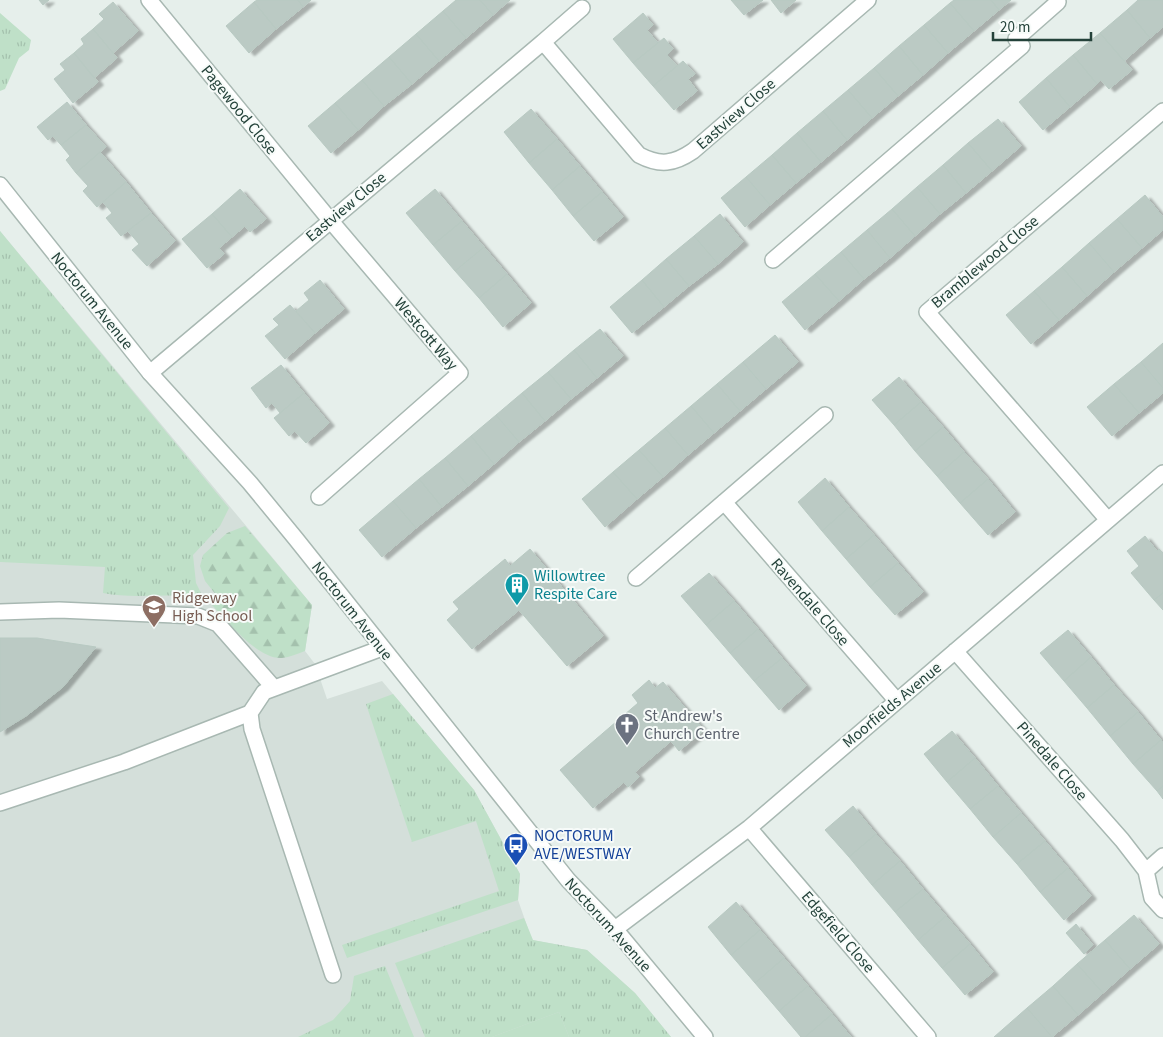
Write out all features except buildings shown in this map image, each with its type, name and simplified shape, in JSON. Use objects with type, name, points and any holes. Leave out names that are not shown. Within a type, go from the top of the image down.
[{"type":"street","name":"Pagewood Close","points":[[149,0],[330,220]]},
{"type":"street","name":"Eastview Close","points":[[543,42],[640,155],[651,161],[677,162],[693,151],[868,0]]},
{"type":"street","points":[[773,260],[1022,46],[1016,39],[1058,2]]},
{"type":"street","name":"Eastview Close","points":[[150,372],[582,8]]},
{"type":"street","name":"Bramblewood Close","points":[[1108,520],[927,312],[1163,111]]},
{"type":"street","name":"Noctorum Avenue","points":[[0,185],[150,372],[250,483],[568,880],[615,929],[705,1037]]},
{"type":"street","name":"Westcott Way","points":[[319,497],[460,373],[330,220]]},
{"type":"street","points":[[636,578],[825,415]]},
{"type":"street","name":"Moorfields Avenue","points":[[615,929],[749,828],[1163,473]]},
{"type":"street","name":"Ravendale Close","points":[[724,502],[897,701]]},
{"type":"street","points":[[0,612],[59,610],[198,616],[218,624],[274,688]]},
{"type":"street","points":[[0,803],[124,762],[250,712],[264,692],[382,648]]},
{"type":"street","name":"Pinedale Close","points":[[955,652],[1122,840],[1146,871],[1152,898],[1163,910]]},
{"type":"street","points":[[250,712],[252,729],[333,975]]},
{"type":"street","name":"Edgefield Close","points":[[749,828],[928,1037]]},
{"type":"street","points":[[1146,871],[1163,856]]},
{"type":"shaded area","name":"Ridgeway High School","points":[[0,231],[312,605],[305,651],[315,664],[327,699],[382,681],[474,790],[520,874],[518,900],[532,940],[587,950],[635,993],[671,1037],[0,1037]]},
{"type":"green space","points":[[0,13],[31,40],[29,50],[19,58],[5,89],[0,91]]},
{"type":"green space","points":[[0,231],[229,508],[220,526],[193,555],[196,583],[204,599],[179,596],[128,596],[103,593],[105,567],[0,562]]},
{"type":"green space","points":[[245,526],[312,605],[305,651],[282,658],[272,657],[262,652],[252,646],[209,602],[217,596],[205,581],[200,566],[203,555],[227,533]]},
{"type":"green space","points":[[393,694],[474,790],[520,874],[518,900],[347,958],[342,945],[499,891],[476,821],[412,842],[366,704]]},
{"type":"green space","points":[[524,918],[533,940],[587,950],[635,993],[671,1037],[569,1037],[559,1012],[492,1037],[425,1037],[395,963]]},
{"type":"green space","points":[[385,966],[414,1037],[298,1037],[333,1020],[350,1001],[354,976]]},
{"type":"green space","points":[[559,1012],[569,1037],[492,1037]]},
{"type":"place","name":"Willowtree Respite Care","points":[[517,606]]},
{"type":"place","name":"Ridgeway High School","points":[[154,628]]},
{"type":"place","name":"St Andrew's Church Centre","points":[[627,746]]},
{"type":"place","name":"NOCTORUM AVE/WESTWAY","points":[[516,866]]}]
